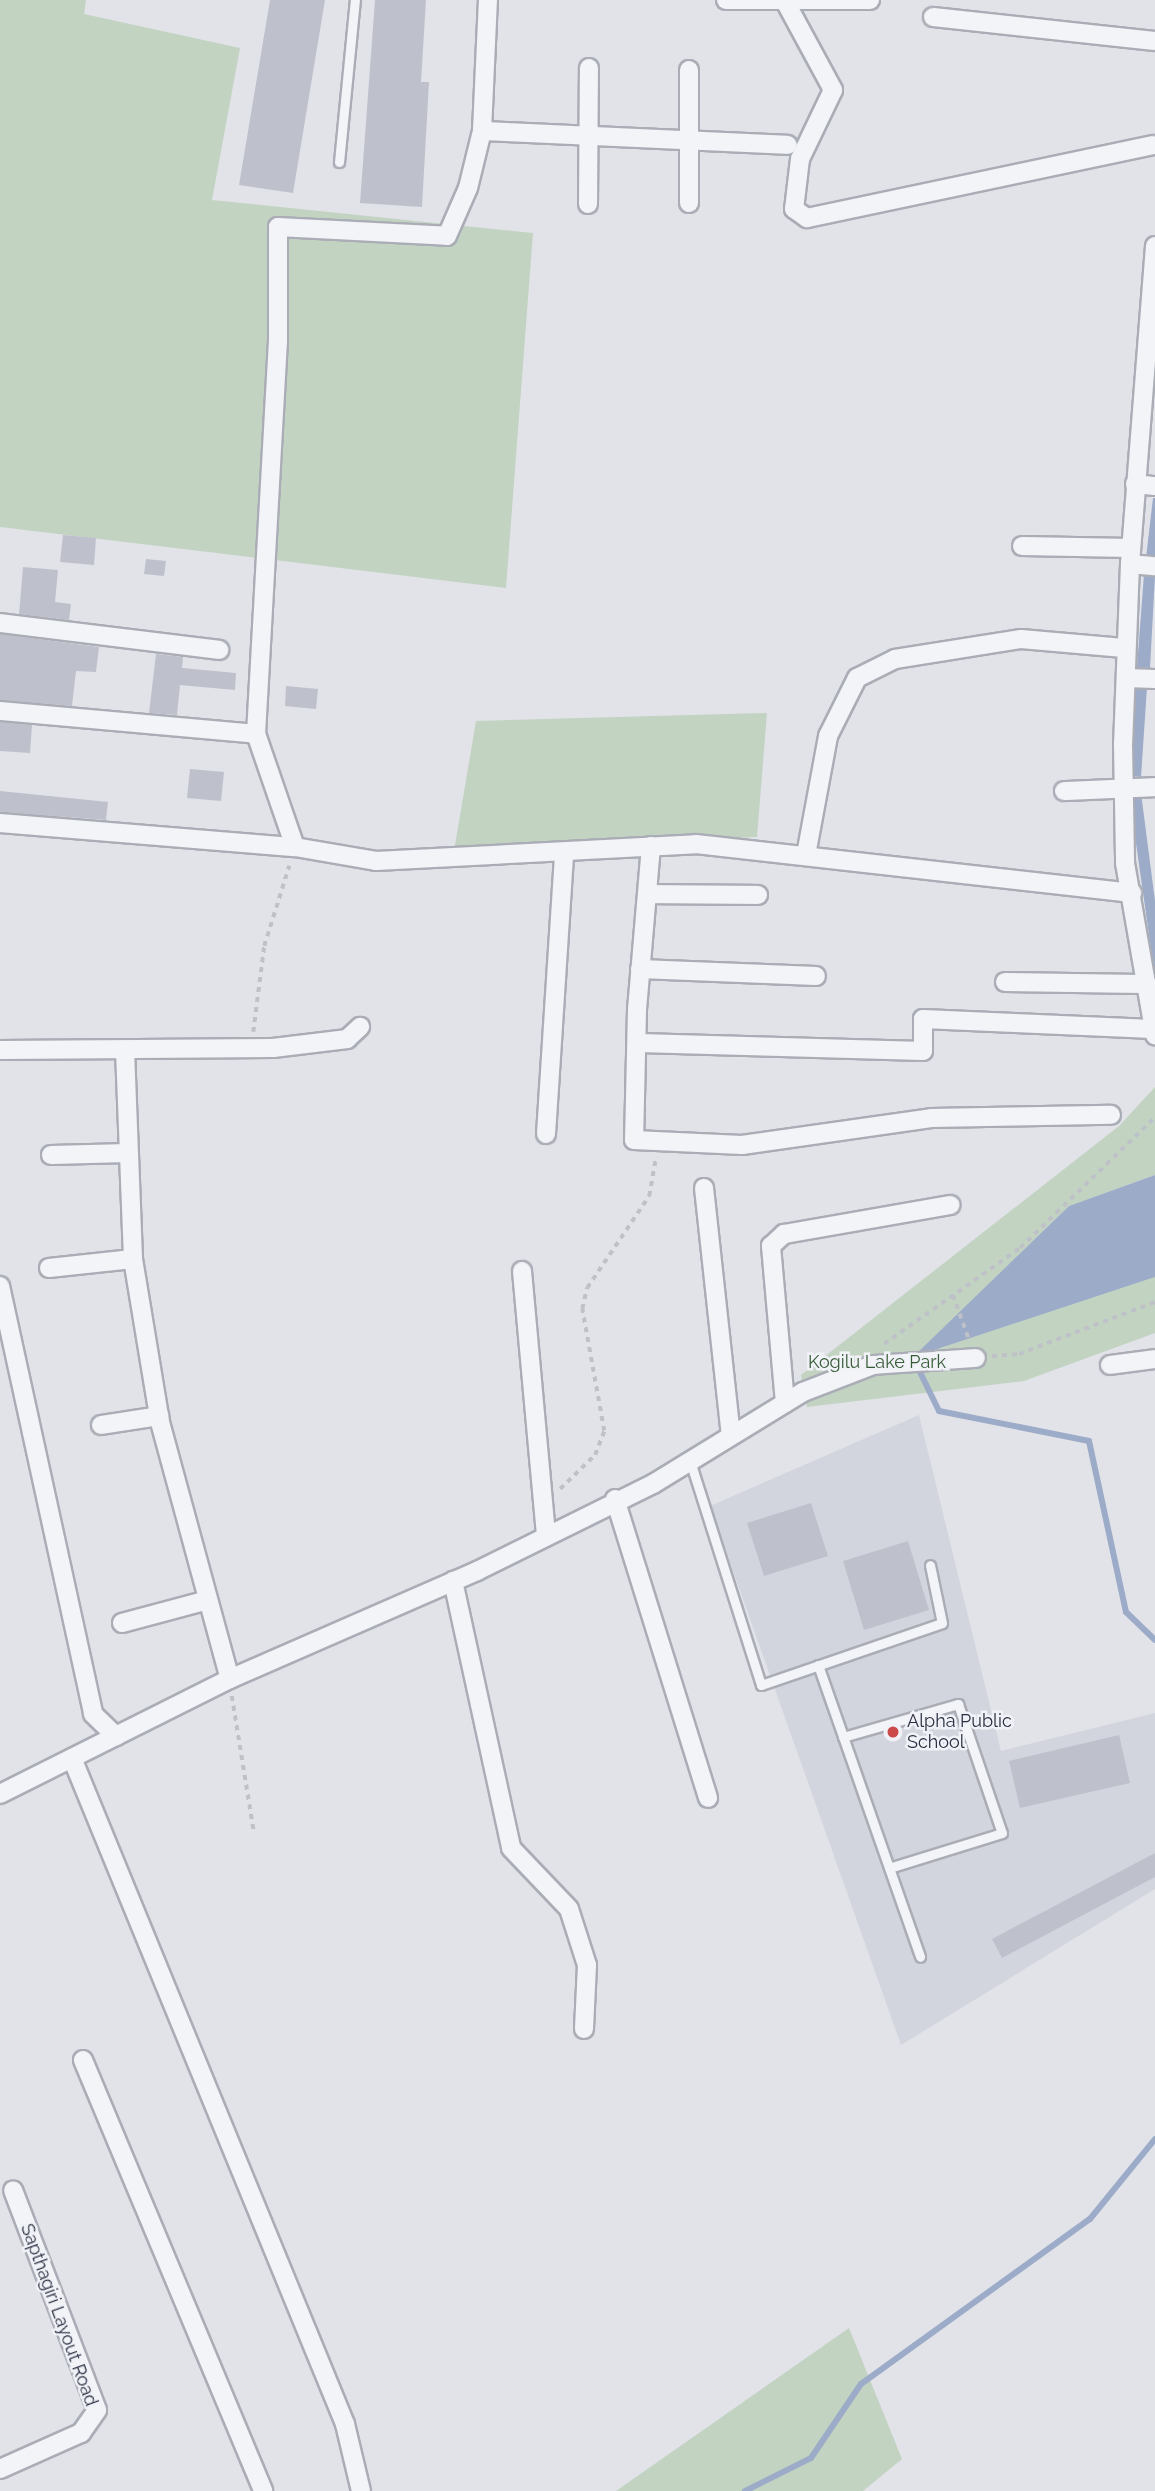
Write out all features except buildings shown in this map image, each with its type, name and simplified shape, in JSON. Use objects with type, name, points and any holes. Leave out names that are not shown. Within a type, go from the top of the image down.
[{"type":"street","points":[[295,846],[256,734],[278,342],[278,227],[447,236],[468,188],[482,131],[488,0]]},
{"type":"street","points":[[726,0],[786,3],[870,0]]},
{"type":"street","points":[[786,3],[833,90],[800,159],[794,209],[807,218],[1154,148]]},
{"type":"street","points":[[933,17],[1155,41]]},
{"type":"street","points":[[589,68],[589,204]]},
{"type":"street","points":[[689,70],[692,142],[689,203]]},
{"type":"street","points":[[482,131],[589,138],[788,145]]},
{"type":"street","points":[[639,1043],[923,1051],[923,1019],[1154,1032],[1132,892],[1124,787],[1124,648],[1155,246]]},
{"type":"street","points":[[1135,484],[1155,486]]},
{"type":"street","points":[[1022,546],[1130,556],[1155,566]]},
{"type":"street","points":[[0,623],[219,650]]},
{"type":"street","points":[[806,855],[828,736],[857,677],[895,659],[1021,639],[1124,648]]},
{"type":"street","points":[[1126,678],[1155,679]]},
{"type":"street","points":[[0,711],[256,734]]},
{"type":"street","points":[[1064,791],[1155,787]]},
{"type":"street","points":[[0,823],[295,846],[376,861],[564,856],[651,846],[806,855],[875,869],[1132,892]]},
{"type":"street","points":[[651,846],[640,969],[634,1140],[742,1144],[931,1118],[1111,1115]]},
{"type":"street","points":[[546,1134],[556,902],[564,856]]},
{"type":"street","points":[[648,894],[758,895]]},
{"type":"street","points":[[640,969],[816,976]]},
{"type":"street","points":[[1005,982],[1147,984]]},
{"type":"street","points":[[0,1049],[125,1050],[347,1039],[360,1027]]},
{"type":"street","points":[[125,1050],[133,1259],[159,1416],[230,1679]]},
{"type":"street","points":[[51,1155],[128,1153]]},
{"type":"street","points":[[704,1188],[731,1435]]},
{"type":"street","points":[[785,1403],[771,1246],[784,1234],[950,1205]]},
{"type":"street","points":[[49,1268],[133,1259]]},
{"type":"street","points":[[522,1271],[546,1535]]},
{"type":"street","points":[[0,1286],[93,1714],[116,1736]]},
{"type":"street","points":[[0,1794],[230,1679],[453,1581],[546,1535],[690,1461],[785,1403],[873,1365],[976,1357]]},
{"type":"street","points":[[1110,1365],[1155,1359]]},
{"type":"street","points":[[102,1425],[159,1416]]},
{"type":"street","points":[[615,1499],[708,1798]]},
{"type":"street","points":[[453,1581],[511,1848],[569,1909],[586,1965],[584,2029]]},
{"type":"street","points":[[121,1623],[208,1600]]},
{"type":"street","points":[[72,1758],[345,2424],[361,2491]]},
{"type":"street","points":[[83,2060],[263,2491]]},
{"type":"street","name":"Sapthagiri Layout Road","points":[[0,2469],[81,2433],[97,2410],[13,2190]]},
{"type":"lane","points":[[339,162],[355,0]]},
{"type":"lane","points":[[690,1461],[761,1685],[942,1623],[930,1564]]},
{"type":"lane","points":[[818,1665],[920,1957]]},
{"type":"lane","points":[[843,1737],[958,1704],[1002,1833],[889,1868]]},
{"type":"path","points":[[253,1044],[264,946],[295,846]]},
{"type":"path","points":[[877,1350],[1020,1248],[1155,1117]]},
{"type":"path","points":[[543,1506],[595,1455],[604,1432],[582,1310],[586,1288],[649,1196],[659,1142]]},
{"type":"path","points":[[953,1295],[976,1357],[1019,1354],[1155,1303]]},
{"type":"path","points":[[230,1679],[254,1832]]},
{"type":"shaded area","name":"Alpha Public School","points":[[919,1415],[1001,1751],[1155,1713],[1155,1889],[901,2045],[710,1506]]},
{"type":"green space","points":[[0,0],[86,0],[84,14],[240,48],[212,200],[533,233],[506,588],[0,527]]},
{"type":"green space","points":[[767,713],[757,837],[454,851],[476,721]]},
{"type":"green space","name":"Kogilu Lake Park","points":[[1155,1087],[1155,1175],[1069,1206],[915,1356],[1155,1277],[1155,1333],[1024,1381],[807,1407],[801,1375],[1119,1126]]},
{"type":"green space","points":[[849,2328],[902,2459],[863,2491],[616,2491]]},
{"type":"water","points":[[1155,498],[1155,559],[1146,558]]},
{"type":"water","points":[[1144,574],[1155,576],[1150,668],[1137,667]]},
{"type":"water","points":[[1133,686],[1147,687],[1141,777],[1130,776]]},
{"type":"water","points":[[1141,793],[1155,901],[1155,977],[1129,794]]},
{"type":"water","points":[[1155,1175],[1155,1277],[913,1357],[1069,1206]]},
{"type":"waterway","points":[[916,1364],[939,1411],[1089,1441],[1126,1612],[1155,1640]]},
{"type":"waterway","points":[[745,2491],[811,2458],[861,2384],[1090,2219],[1155,2139]]},
{"type":"place","name":"Alpha Public School","points":[[893,1732]]}]
